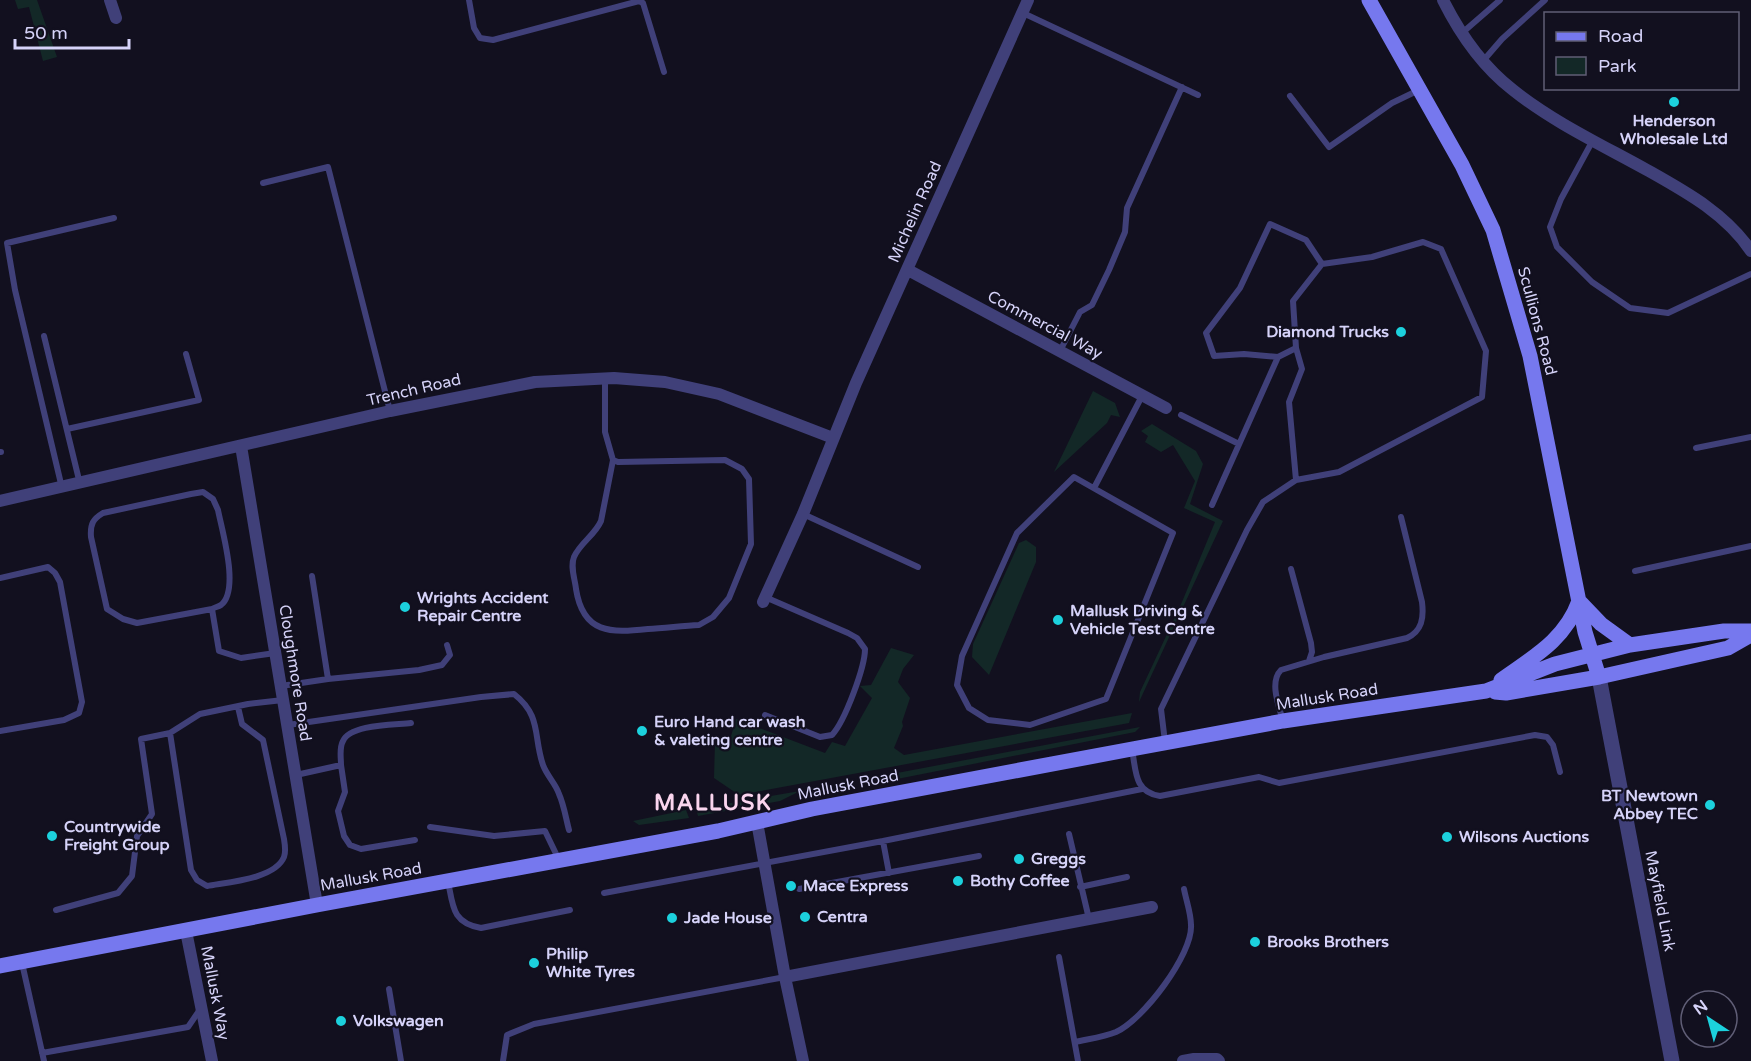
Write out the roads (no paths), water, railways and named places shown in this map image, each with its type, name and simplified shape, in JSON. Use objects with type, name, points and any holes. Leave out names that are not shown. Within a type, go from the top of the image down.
[{"type":"main road","name":"Scullions Road","points":[[1369,0],[1462,165],[1493,230],[1530,356],[1579,601],[1599,677]]},
{"type":"main road","points":[[1486,691],[1542,652],[1555,640],[1574,616],[1579,601],[1601,624],[1630,645]]},
{"type":"main road","name":"Mallusk Road","points":[[0,966],[757,822],[812,809],[1283,721],[1486,691],[1555,664],[1630,645],[1724,631],[1751,633]]},
{"type":"main road","points":[[1486,691],[1506,693],[1599,677],[1728,648],[1751,633]]},
{"type":"street","points":[[110,0],[116,18]]},
{"type":"street","name":"Michelin Road","points":[[764,600],[803,514],[856,383],[1028,0]]},
{"type":"street","points":[[1443,0],[1462,33],[1483,61],[1512,90],[1593,140],[1692,196],[1734,229],[1751,251]]},
{"type":"street","name":"Commercial Way","points":[[908,270],[1166,408]]},
{"type":"street","name":"Trench Road","points":[[0,501],[390,411],[535,382],[605,379],[665,382],[719,394],[833,438]]},
{"type":"street","name":"Cloughmore Road","points":[[241,446],[317,905]]},
{"type":"street","name":"Mayfield Link","points":[[1599,677],[1672,1061]]},
{"type":"street","points":[[757,822],[803,1061]]},
{"type":"street","points":[[785,976],[1152,907]]},
{"type":"street","name":"Mallusk Way","points":[[186,931],[212,1061]]},
{"type":"street","points":[[1184,1061],[1217,1059],[1219,1061]]},
{"type":"lane","points":[[469,0],[475,32],[480,38],[493,40],[633,1],[643,1],[664,72]]},
{"type":"lane","points":[[1462,33],[1500,0]]},
{"type":"lane","points":[[1483,61],[1502,39],[1545,0]]},
{"type":"lane","points":[[1023,14],[1198,94]]},
{"type":"lane","points":[[1059,351],[1080,312],[1092,305],[1109,270],[1125,232],[1127,208],[1182,87]]},
{"type":"lane","points":[[1290,96],[1329,147],[1392,103],[1420,90]]},
{"type":"lane","points":[[1593,140],[1561,199],[1550,228],[1557,247],[1592,282],[1630,308],[1668,313],[1751,274]]},
{"type":"lane","points":[[263,183],[328,167],[390,411]]},
{"type":"lane","points":[[62,488],[6,243],[114,218]]},
{"type":"lane","points":[[1296,348],[1278,357],[1244,354],[1214,356],[1206,333],[1240,288],[1270,224],[1306,240],[1322,264]]},
{"type":"lane","points":[[1165,743],[1161,709],[1247,530],[1263,502],[1296,480],[1339,472],[1482,397],[1486,351],[1442,249],[1423,242],[1372,257],[1322,264],[1293,301],[1296,348],[1302,369],[1289,402],[1296,480]]},
{"type":"lane","points":[[44,336],[80,484]]},
{"type":"lane","points":[[67,429],[199,400],[186,354]]},
{"type":"lane","points":[[1212,505],[1278,357]]},
{"type":"lane","points":[[605,379],[605,432],[613,460],[601,521],[597,530],[579,549],[572,564],[581,608],[594,624],[602,629],[617,632],[699,625],[706,622],[721,609],[729,598],[751,544],[749,479],[742,469],[725,460],[618,462],[613,460]]},
{"type":"lane","points":[[1094,488],[1142,396]]},
{"type":"lane","points":[[1181,415],[1239,444]]},
{"type":"lane","points":[[1696,448],[1751,437]]},
{"type":"lane","points":[[1074,477],[1094,488],[1173,533],[1106,699],[1030,724],[988,720],[969,708],[957,685],[962,656],[1017,533],[1074,477]]},
{"type":"lane","points":[[203,492],[213,499],[218,510],[231,581],[228,595],[222,605],[212,609],[137,623],[123,619],[107,609],[91,537],[91,526],[95,518],[103,513],[203,492]]},
{"type":"lane","points":[[803,514],[918,567]]},
{"type":"lane","points":[[1283,721],[1275,690],[1277,674],[1290,666],[1407,638],[1418,630],[1423,615],[1422,602],[1401,517]]},
{"type":"lane","points":[[1635,571],[1751,546]]},
{"type":"lane","points":[[0,578],[48,567],[55,573],[60,582],[82,702],[79,713],[64,720],[0,731]]},
{"type":"lane","points":[[1291,569],[1311,643],[1312,652],[1309,661]]},
{"type":"lane","points":[[312,576],[328,679]]},
{"type":"lane","points":[[764,600],[848,633],[857,638],[866,649],[865,660],[842,718],[832,735],[820,737],[765,715]]},
{"type":"lane","points":[[212,609],[219,651],[241,658],[275,653]]},
{"type":"lane","points":[[281,686],[418,670],[442,665],[450,655],[447,645]]},
{"type":"lane","points":[[287,725],[514,694],[527,705],[534,719],[543,765],[551,783],[559,792],[569,830]]},
{"type":"lane","points":[[56,910],[118,893],[132,876],[137,836],[152,814],[141,739],[170,733],[200,714],[283,700]]},
{"type":"lane","points":[[170,733],[191,870],[197,880],[207,886],[267,873],[278,866],[285,855],[284,839],[263,740],[242,724],[238,707]]},
{"type":"lane","points":[[411,723],[359,729],[349,733],[343,739],[341,765],[345,792],[338,811],[341,828],[350,845],[361,849],[415,840]]},
{"type":"lane","points":[[1132,749],[1137,779],[1142,789],[1149,794],[1160,796],[1259,777],[1279,783],[1535,735],[1547,736],[1553,745],[1560,772]]},
{"type":"lane","points":[[295,775],[341,765]]},
{"type":"lane","points":[[604,892],[764,864],[1142,789]]},
{"type":"lane","points":[[430,827],[494,836],[545,831],[560,860]]},
{"type":"lane","points":[[1069,834],[1089,919]]},
{"type":"lane","points":[[883,841],[889,873]]},
{"type":"lane","points":[[799,890],[979,856]]},
{"type":"lane","points":[[1080,887],[1127,877]]},
{"type":"lane","points":[[448,881],[454,912],[469,926],[481,928],[570,910]]},
{"type":"lane","points":[[1075,1042],[1116,1031],[1136,1018],[1163,988],[1189,942],[1192,926],[1184,889]]},
{"type":"lane","points":[[1059,957],[1078,1061]]},
{"type":"lane","points":[[22,962],[44,1061]]},
{"type":"lane","points":[[503,1061],[507,1035],[534,1024],[785,976]]},
{"type":"lane","points":[[389,989],[401,1061]]},
{"type":"lane","points":[[42,1053],[188,1027],[201,1008]]},
{"type":"place","name":"Henderson Wholesale Ltd","points":[[1674,102]]},
{"type":"place","name":"Diamond Trucks","points":[[1401,332]]},
{"type":"place","name":"Wrights Accident Repair Centre","points":[[405,607]]},
{"type":"place","name":"Mallusk Driving & Vehicle Test Centre","points":[[1058,620]]},
{"type":"place","name":"Euro Hand car wash & valeting centre","points":[[642,731]]},
{"type":"place","name":"BT Newtown Abbey TEC","points":[[1710,805]]},
{"type":"place","name":"Countrywide Freight Group","points":[[52,836]]},
{"type":"place","name":"Wilsons Auctions","points":[[1447,837]]},
{"type":"place","name":"Greggs","points":[[1019,859]]},
{"type":"place","name":"Bothy Coffee","points":[[958,881]]},
{"type":"place","name":"Mace Express","points":[[791,886]]},
{"type":"place","name":"Centra","points":[[805,917]]},
{"type":"place","name":"Jade House","points":[[672,918]]},
{"type":"place","name":"Brooks Brothers","points":[[1255,942]]},
{"type":"place","name":"Philip White Tyres","points":[[534,963]]},
{"type":"place","name":"Volkswagen","points":[[341,1021]]},
{"type":"district","name":"MALLUSK","points":[[713,803]]}]
